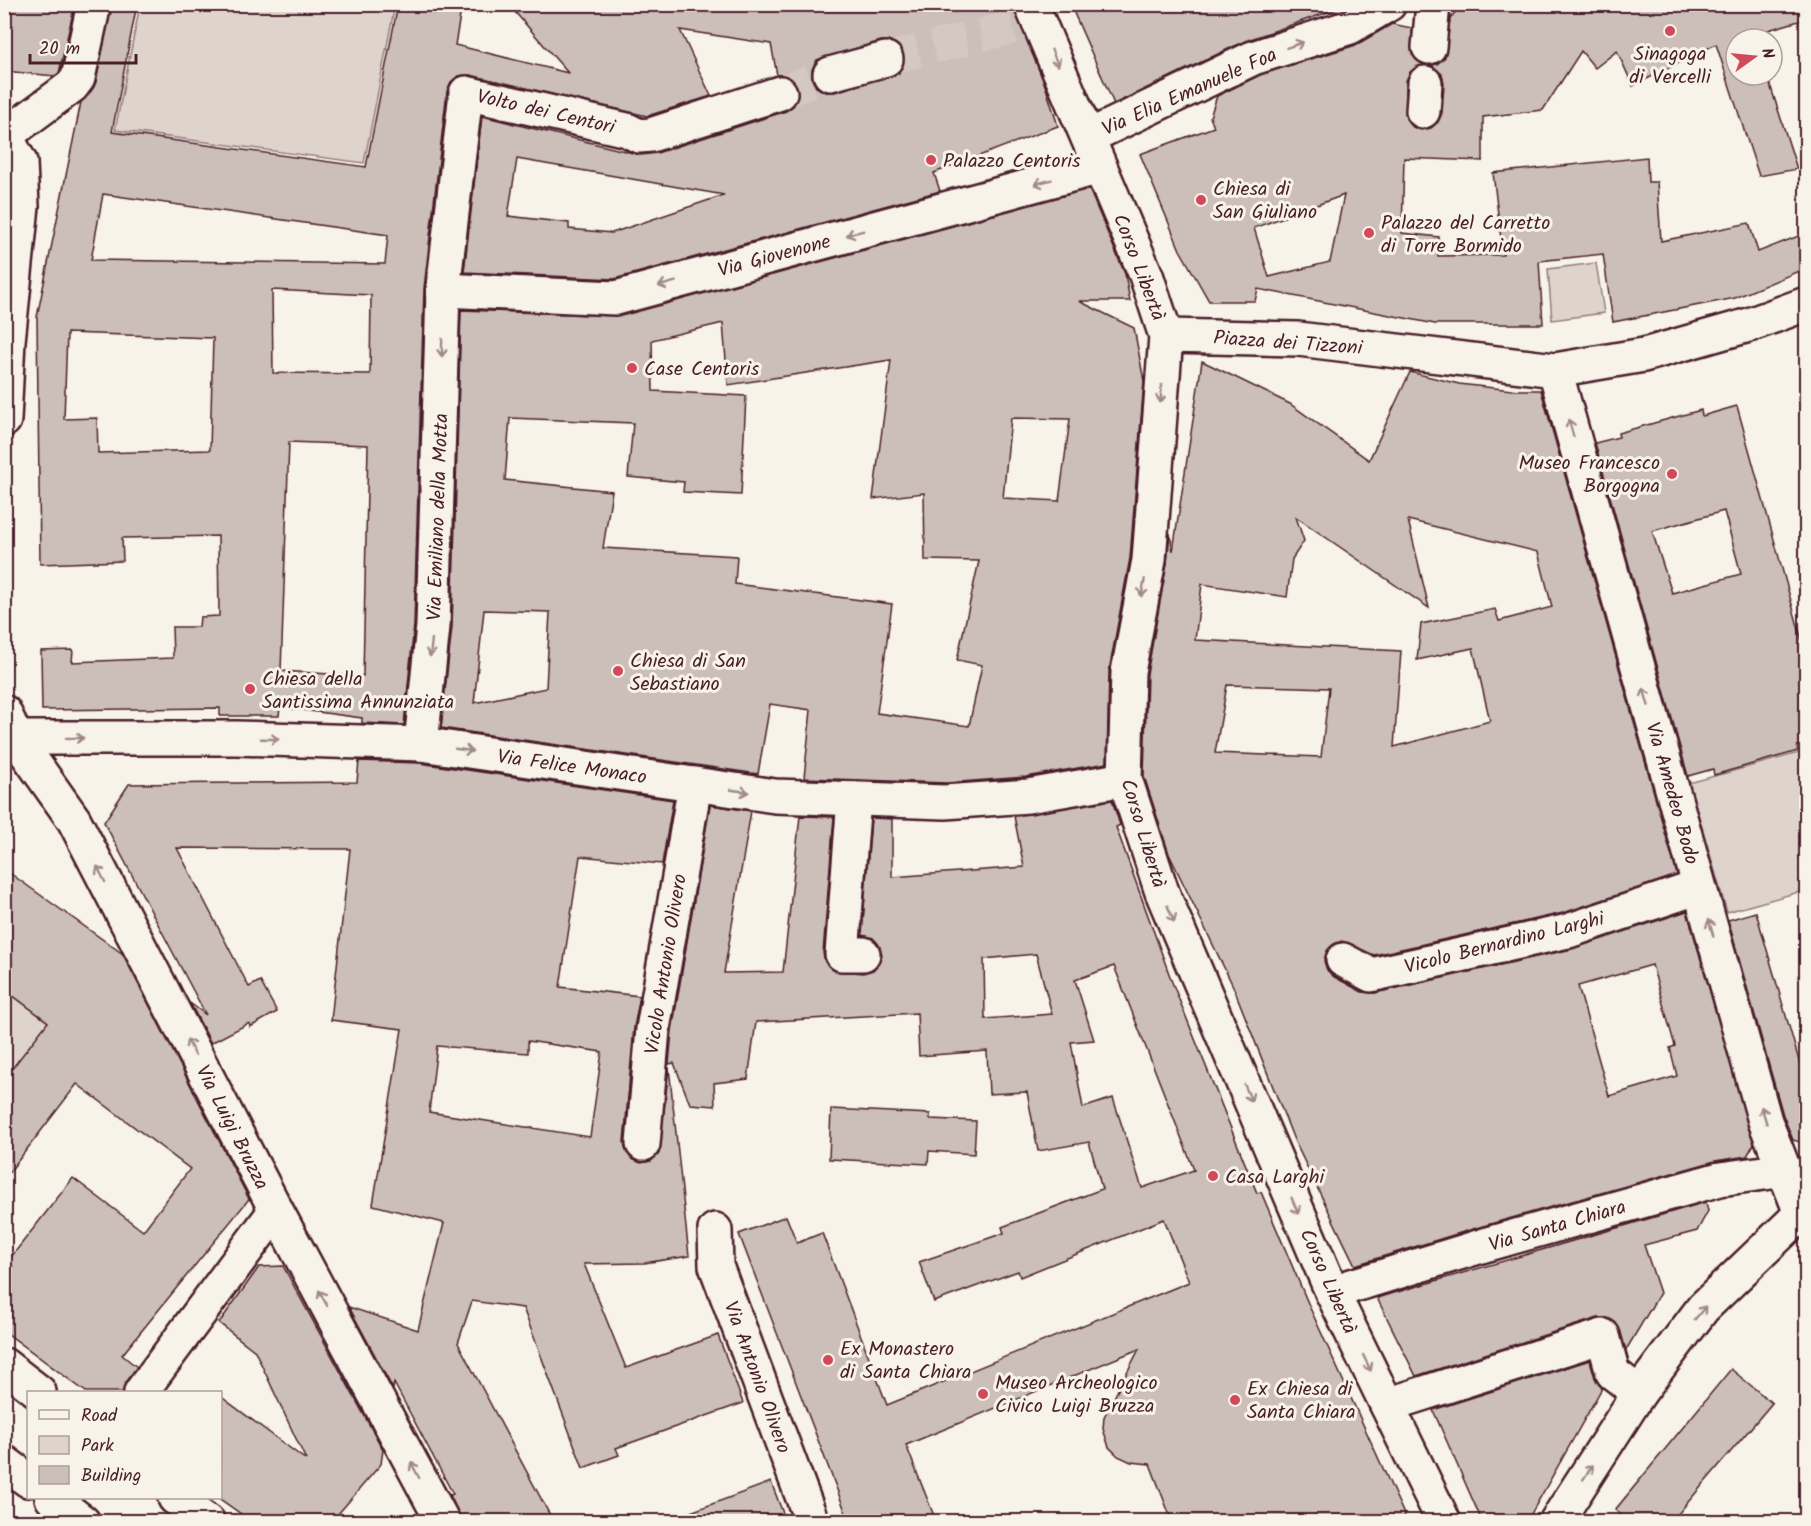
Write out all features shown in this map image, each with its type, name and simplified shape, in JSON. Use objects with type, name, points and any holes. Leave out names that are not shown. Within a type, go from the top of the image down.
[{"type":"street","points":[[4,420],[8,340],[22,206],[20,162],[5,135],[72,86],[78,78],[94,4]]},
{"type":"street","name":"Via Elia Emanuele Foa","points":[[1088,137],[1343,16],[1389,4]]},
{"type":"street","points":[[1429,47],[1433,4]]},
{"type":"street","name":"Corso Libertà","points":[[1032,16],[1088,137],[1146,275],[1166,336],[1149,560],[1128,672],[1125,779],[1162,892],[1332,1292],[1444,1521]]},
{"type":"street","points":[[830,74],[886,59]]},
{"type":"street","name":"Volto dei Centori","points":[[443,290],[466,93],[627,130],[639,136],[651,135],[780,93]]},
{"type":"street","name":"Via Giovenone","points":[[443,290],[616,298],[1100,167]]},
{"type":"street","name":"Via Emiliano della Motta","points":[[421,744],[433,626],[443,290]]},
{"type":"street","name":"Piazza dei Tizzoni","points":[[1166,336],[1298,339],[1555,370],[1644,355],[1749,325],[1806,304]]},
{"type":"street","name":"Via Amedeo Bodo","points":[[1555,370],[1765,1121],[1804,1211]]},
{"type":"street","name":"Via Felice Monaco","points":[[8,729],[421,744],[775,796],[945,802],[1028,796],[1125,779]]},
{"type":"street","name":"Via Luigi Bruzza","points":[[8,729],[74,820],[276,1210],[442,1521]]},
{"type":"street","name":"Vicolo Antonio Olivero","points":[[644,1144],[653,1029],[694,784]]},
{"type":"street","points":[[855,799],[842,954],[863,954]]},
{"type":"street","name":"Vicolo Bernardino Larghi","points":[[1343,960],[1371,975],[1568,931],[1699,886]]},
{"type":"street","name":"Via Santa Chiara","points":[[1332,1292],[1488,1244],[1720,1179],[1785,1170]]},
{"type":"street","points":[[142,1391],[276,1210]]},
{"type":"street","points":[[1556,1521],[1639,1393],[1703,1308],[1804,1211]]},
{"type":"street","name":"Via Antonio Olivero","points":[[715,1230],[716,1266],[812,1521]]},
{"type":"street","points":[[1387,1405],[1603,1336],[1613,1373],[1639,1393]]},
{"type":"street","points":[[4,1365],[38,1391]]},
{"type":"street","points":[[4,1462],[27,1479]]},
{"type":"street","points":[[178,1499],[208,1521]]},
{"type":"green space","points":[[140,5],[395,5],[364,163],[115,130]]},
{"type":"green space","points":[[1596,263],[1604,313],[1552,320],[1548,269]]},
{"type":"green space","points":[[1806,751],[1806,890],[1727,912],[1689,783]]},
{"type":"green space","points":[[4,989],[48,1022],[5,1079],[4,1079]]},
{"type":"building","points":[[4,4],[75,4],[59,73],[55,76],[4,71]]},
{"type":"building","points":[[112,4],[137,4],[112,132],[366,167],[398,4],[462,4],[455,45],[568,73],[508,4],[1013,4],[1046,88],[1058,126],[934,173],[940,191],[614,279],[464,272],[482,116],[641,155],[657,153],[786,111],[794,105],[798,96],[798,87],[793,80],[784,75],[777,75],[771,44],[680,30],[711,96],[647,116],[470,75],[459,76],[451,82],[447,91],[424,288],[414,625],[404,725],[362,723],[362,718],[280,707],[279,716],[220,716],[220,708],[42,710],[41,651],[73,650],[72,662],[173,658],[172,627],[199,627],[200,617],[219,616],[218,536],[122,538],[123,561],[40,564],[37,317],[81,102],[96,82]],"holes":[[[881,41],[891,41],[899,45],[904,54],[904,64],[899,73],[835,92],[825,92],[816,87],[812,79],[812,70],[817,60]],[[517,159],[724,195],[612,233],[569,229],[569,223],[508,216]],[[103,194],[388,235],[385,264],[91,260]],[[272,290],[371,295],[370,374],[273,373]],[[67,333],[213,338],[210,450],[98,453],[97,418],[64,419]],[[289,442],[368,445],[363,676],[281,671]]]},
{"type":"building","points":[[1070,4],[1351,4],[1245,41],[1114,104]]},
{"type":"building","points":[[1462,4],[1806,4],[1806,19],[1778,27],[1724,27],[1724,69],[1716,44],[1633,86],[1617,51],[1595,68],[1581,51],[1543,110],[1483,117],[1483,161],[1404,158],[1402,233],[1439,237],[1438,256],[1503,255],[1493,173],[1647,157],[1648,182],[1657,182],[1661,241],[1749,223],[1758,252],[1806,233],[1806,268],[1735,298],[1613,322],[1603,254],[1539,261],[1543,324],[1435,324],[1258,289],[1255,301],[1209,301],[1180,250],[1140,154],[1214,127],[1210,117],[1217,96],[1260,75],[1356,45],[1392,24],[1412,28],[1412,54],[1424,65],[1410,72],[1406,81],[1406,119],[1413,127],[1421,130],[1431,128],[1438,122],[1442,113],[1444,84],[1442,74],[1430,65],[1437,64],[1445,57],[1450,19]],"holes":[[[1344,195],[1330,262],[1269,277],[1254,228]]]},
{"type":"building","points":[[1730,87],[1771,87],[1797,169],[1759,176]]},
{"type":"building","points":[[1089,189],[1125,274],[1130,301],[1079,301],[1134,328],[1144,381],[1130,558],[1109,671],[1107,763],[1026,777],[947,783],[804,778],[811,710],[770,704],[758,774],[441,728],[452,627],[461,310],[621,316]],"holes":[[[723,323],[728,385],[891,360],[873,499],[924,493],[925,560],[979,561],[957,660],[982,665],[969,726],[877,713],[892,604],[735,584],[737,556],[603,548],[612,491],[505,480],[510,418],[633,423],[628,477],[684,482],[683,492],[741,495],[746,396],[653,391],[652,340]],[[1011,418],[1070,419],[1059,501],[1003,498]],[[484,610],[550,612],[546,688],[474,703]]]},
{"type":"building","points":[[1202,361],[1290,404],[1369,460],[1410,372],[1459,384],[1512,390],[1541,390],[1677,875],[1563,913],[1374,955],[1342,941],[1334,944],[1327,951],[1324,961],[1327,970],[1334,977],[1362,992],[1375,993],[1572,949],[1687,911],[1754,1144],[1747,1156],[1715,1161],[1483,1226],[1355,1265],[1294,1140],[1233,986],[1169,854],[1144,776],[1147,674],[1167,563],[1170,533],[1173,551]],"holes":[[[1296,517],[1429,608],[1408,520],[1538,552],[1552,607],[1499,621],[1495,609],[1421,624],[1417,660],[1473,648],[1490,721],[1394,747],[1401,651],[1195,640],[1202,584],[1287,597],[1292,559],[1304,541]],[[1227,685],[1329,688],[1321,757],[1215,753]],[[1652,965],[1675,1046],[1670,1048],[1677,1076],[1609,1096],[1578,986]]]},
{"type":"building","points":[[1737,406],[1806,655],[1806,744],[1797,746],[1798,751],[1714,775],[1713,769],[1688,776],[1595,443],[1619,437],[1618,433],[1701,410],[1702,416]],"holes":[[[1724,511],[1741,574],[1672,593],[1652,531]]]},
{"type":"building","points":[[359,761],[419,763],[673,800],[662,864],[580,856],[560,987],[640,996],[634,1027],[624,1142],[626,1151],[632,1159],[641,1163],[651,1161],[659,1154],[669,1067],[689,1256],[644,1263],[584,1264],[626,1368],[718,1335],[743,1403],[616,1448],[619,1455],[583,1468],[523,1308],[472,1301],[458,1343],[553,1521],[462,1521],[450,1495],[453,1494],[394,1383],[393,1389],[349,1307],[418,1330],[444,1223],[373,1205],[402,1029],[331,1020],[350,849],[177,848],[249,987],[260,981],[277,1012],[250,1027],[249,1023],[211,1043],[190,1003],[206,1015],[104,822],[129,784],[357,782]],"holes":[[[528,1041],[602,1052],[590,1137],[429,1112],[437,1046],[528,1053]]]},
{"type":"building","points":[[1112,800],[1120,825],[1116,827],[1172,982],[1257,1193],[1261,1192],[1310,1308],[1407,1521],[1172,1521],[1150,1464],[1131,1462],[1118,1456],[1109,1447],[1103,1429],[1104,1417],[1139,1349],[906,1445],[936,1521],[849,1521],[739,1234],[786,1216],[797,1243],[822,1233],[887,1405],[1189,1282],[1164,1219],[1020,1277],[1018,1271],[934,1302],[919,1262],[1004,1233],[1002,1227],[1102,1189],[1089,1142],[1038,1151],[1027,1092],[989,1094],[987,1051],[919,1056],[917,1013],[756,1022],[748,1079],[714,1083],[715,1106],[690,1104],[674,1063],[669,1064],[672,1031],[710,805],[751,811],[724,973],[783,972],[800,816],[834,817],[823,953],[825,962],[833,970],[863,973],[873,970],[882,955],[879,945],[873,938],[862,935],[871,818],[892,819],[892,877],[1024,867],[1014,816]],"holes":[[[1036,954],[1052,1014],[985,1019],[984,959]],[[1114,966],[1194,1170],[1142,1188],[1113,1098],[1083,1108],[1071,1042],[1094,1040],[1075,980]]]},
{"type":"building","points":[[4,869],[123,954],[249,1199],[122,1355],[137,1367],[126,1381],[123,1391],[85,1391],[4,1331],[4,1266],[73,1178],[143,1231],[190,1169],[77,1084],[4,1179],[4,1079],[48,1022],[4,989]]},
{"type":"building","points":[[1756,912],[1806,1085],[1806,1144],[1793,1140],[1783,1115],[1728,920]]},
{"type":"building","points":[[831,1109],[930,1114],[930,1119],[976,1121],[974,1154],[929,1151],[928,1164],[829,1159]]},
{"type":"building","points":[[1706,1202],[1708,1211],[1697,1231],[1644,1245],[1660,1293],[1626,1350],[1616,1323],[1608,1318],[1598,1318],[1416,1376],[1377,1298]]},
{"type":"building","points":[[283,1266],[383,1450],[381,1464],[332,1521],[251,1521],[220,1499],[222,1499],[222,1397],[306,1460],[255,1351],[219,1323],[259,1267]]},
{"type":"building","points":[[1590,1360],[1595,1378],[1602,1388],[1527,1521],[1482,1521],[1433,1410]]},
{"type":"building","points":[[1731,1369],[1772,1403],[1672,1521],[1629,1521],[1615,1510]]},
{"type":"building","points":[[771,1482],[786,1521],[673,1521],[672,1519]]},
{"type":"tunnel","points":[[886,59],[1026,24]]},
{"type":"tunnel","points":[[780,93],[830,74]]},
{"type":"place","name":"Sinagoga di Vercelli","points":[[1670,31]]},
{"type":"place","name":"Palazzo Centoris","points":[[931,160]]},
{"type":"place","name":"Chiesa di San Giuliano","points":[[1201,200]]},
{"type":"place","name":"Palazzo del Carretto di Torre Bormido","points":[[1369,233]]},
{"type":"place","name":"Case Centoris","points":[[632,368]]},
{"type":"place","name":"Museo Francesco Borgogna","points":[[1672,474]]},
{"type":"place","name":"Chiesa di San Sebastiano","points":[[618,671]]},
{"type":"place","name":"Chiesa della Santissima Annunziata","points":[[250,689]]},
{"type":"place","name":"Casa Larghi","points":[[1213,1176]]},
{"type":"place","name":"Ex Monastero di Santa Chiara","points":[[828,1360]]},
{"type":"place","name":"Museo Archeologico Civico Luigi Bruzza","points":[[983,1394]]},
{"type":"place","name":"Ex Chiesa di Santa Chiara","points":[[1235,1400]]}]
